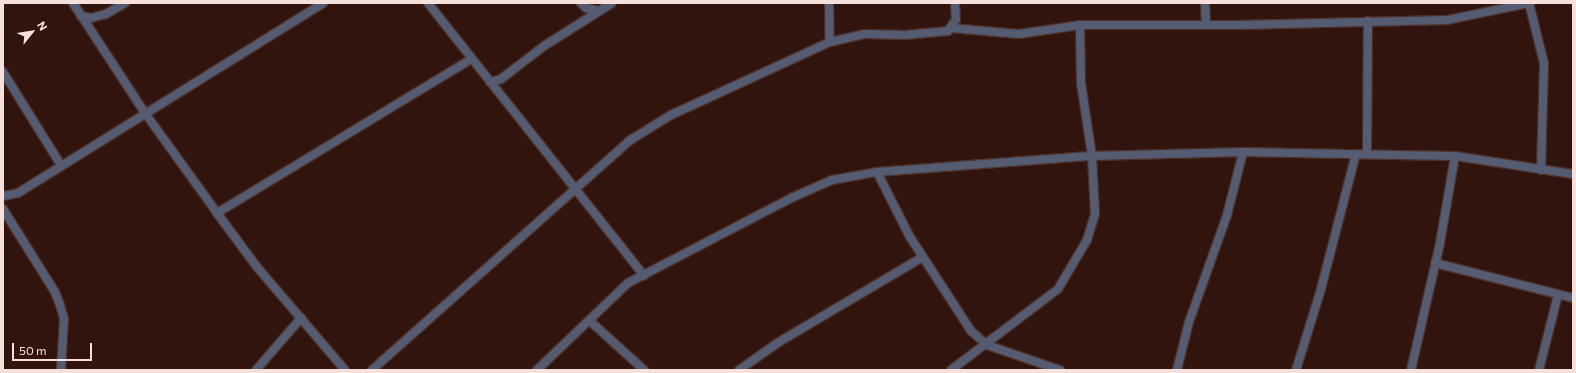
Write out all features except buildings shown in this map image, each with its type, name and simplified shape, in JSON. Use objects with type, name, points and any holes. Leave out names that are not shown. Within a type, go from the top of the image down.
[{"type":"street","points":[[73,3],[145,112],[257,267],[345,370]]},
{"type":"street","points":[[81,16],[91,18],[106,14],[125,3]]},
{"type":"street","points":[[3,196],[18,193],[145,112],[323,3]]},
{"type":"street","points":[[428,3],[471,59],[576,188],[644,276]]},
{"type":"street","points":[[581,3],[586,8],[598,11]]},
{"type":"street","points":[[490,82],[501,79],[544,46],[612,3]]},
{"type":"street","points":[[829,3],[830,42]]},
{"type":"street","points":[[372,370],[629,141],[671,115],[830,42],[864,34],[931,34],[948,31],[956,19],[956,3]]},
{"type":"street","points":[[1205,3],[1206,25]]},
{"type":"street","points":[[951,28],[1019,34],[1080,25],[1206,25],[1447,20],[1529,3],[1544,63],[1541,170]]},
{"type":"street","points":[[1367,153],[1368,22]]},
{"type":"street","points":[[951,370],[987,345],[1058,289],[1088,240],[1095,214],[1092,156],[1082,83],[1080,25]]},
{"type":"street","points":[[217,213],[471,59]]},
{"type":"street","points":[[3,72],[61,165]]},
{"type":"street","points":[[537,370],[590,321],[628,283],[791,198],[832,180],[877,172],[1092,156],[1243,152],[1367,153],[1454,156],[1573,174]]},
{"type":"street","points":[[1177,370],[1189,322],[1227,215],[1243,152]]},
{"type":"street","points":[[1296,370],[1321,289],[1356,154]]},
{"type":"street","points":[[1411,370],[1435,263],[1454,156]]},
{"type":"street","points":[[877,172],[923,257],[971,331],[987,345],[1060,370]]},
{"type":"street","points":[[3,210],[55,292],[60,305],[64,318],[61,370]]},
{"type":"street","points":[[739,370],[779,342],[923,257]]},
{"type":"street","points":[[1435,263],[1573,298]]},
{"type":"street","points":[[1539,370],[1558,295]]},
{"type":"street","points":[[256,370],[301,318]]},
{"type":"street","points":[[590,321],[644,370]]}]
